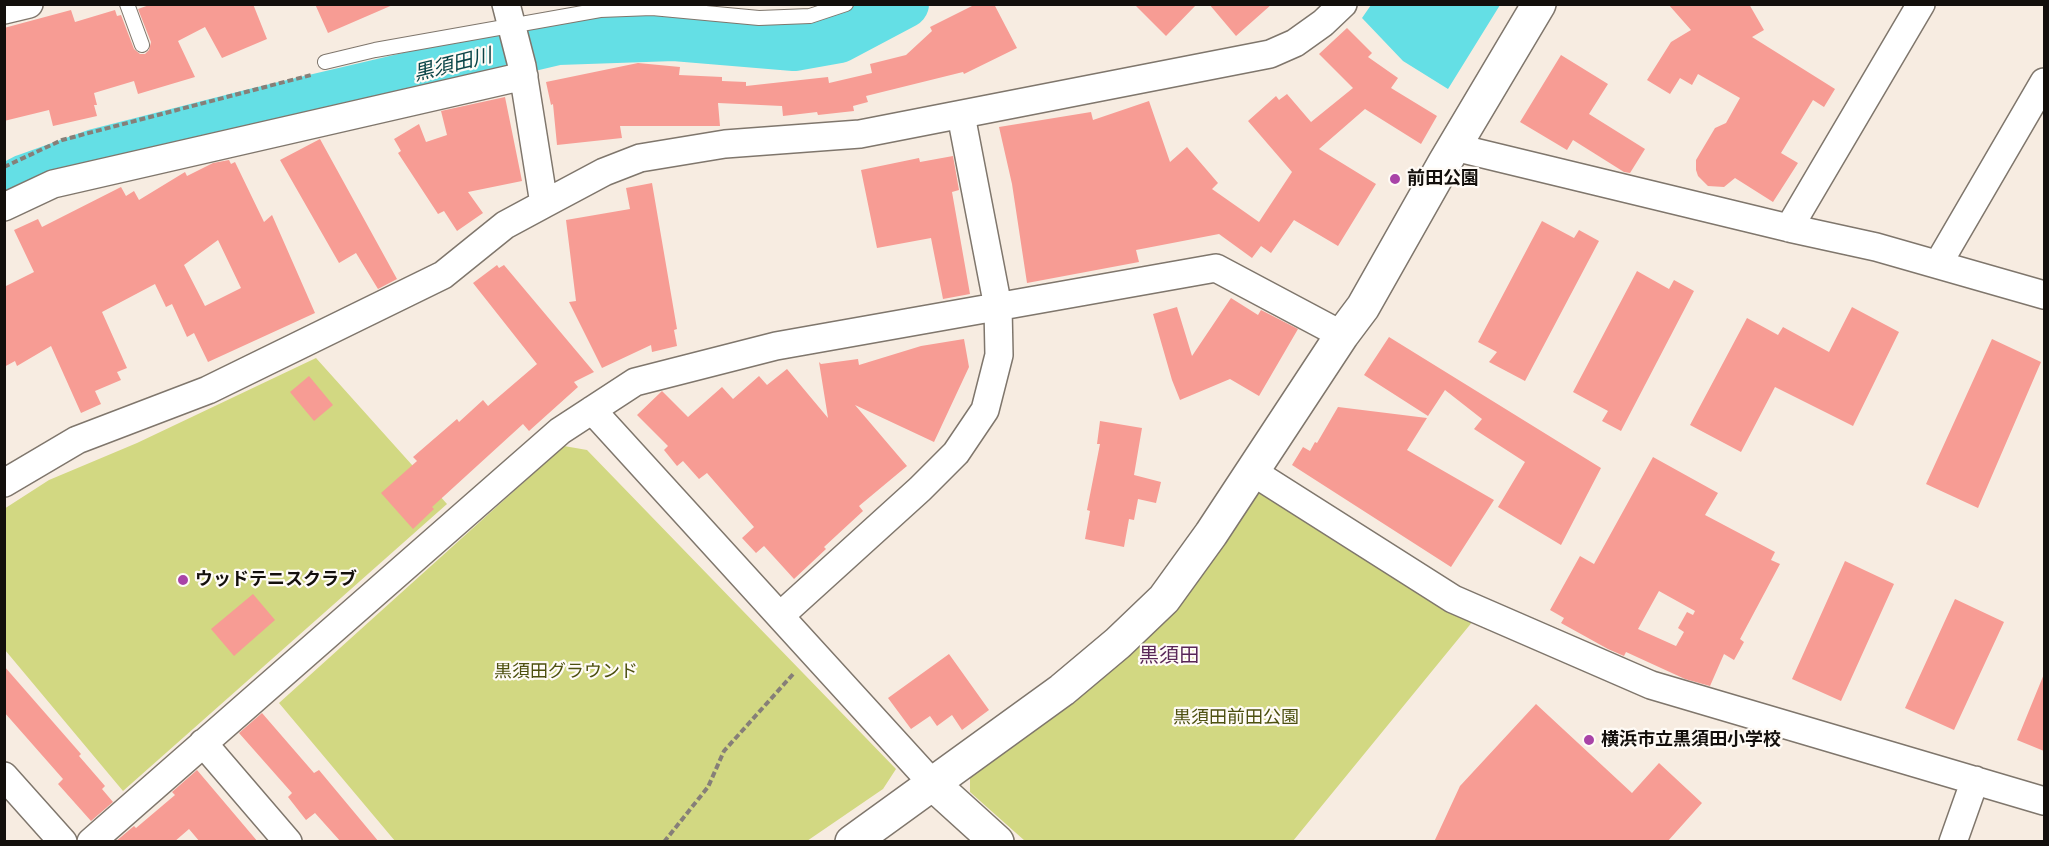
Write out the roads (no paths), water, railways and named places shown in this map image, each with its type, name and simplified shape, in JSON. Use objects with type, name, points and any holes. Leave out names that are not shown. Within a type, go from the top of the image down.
[{"type":"street","points":[[4,10],[29,4]]},
{"type":"street","points":[[4,483],[76,440],[208,390],[442,275],[505,225],[604,172],[640,158],[725,144],[860,134],[1270,54],[1295,43],[1323,23],[1342,4]]},
{"type":"street","points":[[852,842],[1062,690],[1118,643],[1164,599],[1253,472],[1342,335],[1364,307],[1454,147],[1539,4]]},
{"type":"street","points":[[1788,228],[1921,4]]},
{"type":"street","points":[[509,15],[523,71],[544,204]]},
{"type":"street","points":[[4,207],[53,184],[523,71]]},
{"type":"street","points":[[1938,264],[2044,82]]},
{"type":"street","points":[[781,615],[920,489],[956,453],[986,410],[999,355],[998,307],[961,115]]},
{"type":"street","points":[[1454,147],[1788,228],[1876,247],[2044,295]]},
{"type":"street","points":[[91,842],[560,431],[635,382],[765,349],[1216,268],[1342,335]]},
{"type":"street","points":[[592,410],[933,784],[997,842]]},
{"type":"street","points":[[1253,472],[1453,599],[1651,685],[2044,801]]},
{"type":"street","points":[[203,743],[288,842]]},
{"type":"street","points":[[4,776],[63,842]]},
{"type":"street","points":[[1953,842],[1975,780]]},
{"type":"lane","points":[[127,4],[142,45]]},
{"type":"lane","points":[[326,62],[509,15],[652,8],[759,18],[810,16],[846,4]]},
{"type":"water","points":[[1371,5],[1500,5],[1448,89],[1403,61],[1362,18]]},
{"type":"waterway","name":"黒須田川","points":[[4,189],[25,178],[95,153],[256,112],[558,41],[674,37],[794,47],[839,39],[905,4]]},
{"type":"place","name":"前田公園","points":[[1395,179]]},
{"type":"place","name":"ウッドテニスクラブ","points":[[183,580]]},
{"type":"place","name":"横浜市立黒須田小学校","points":[[1589,740]]},
{"type":"district","name":"黒須田","points":[[1169,657]]},
{"type":"park label","name":"黒須田グラウンド","points":[[566,672]]},
{"type":"park label","name":"黒須田前田公園","points":[[1236,718]]}]
